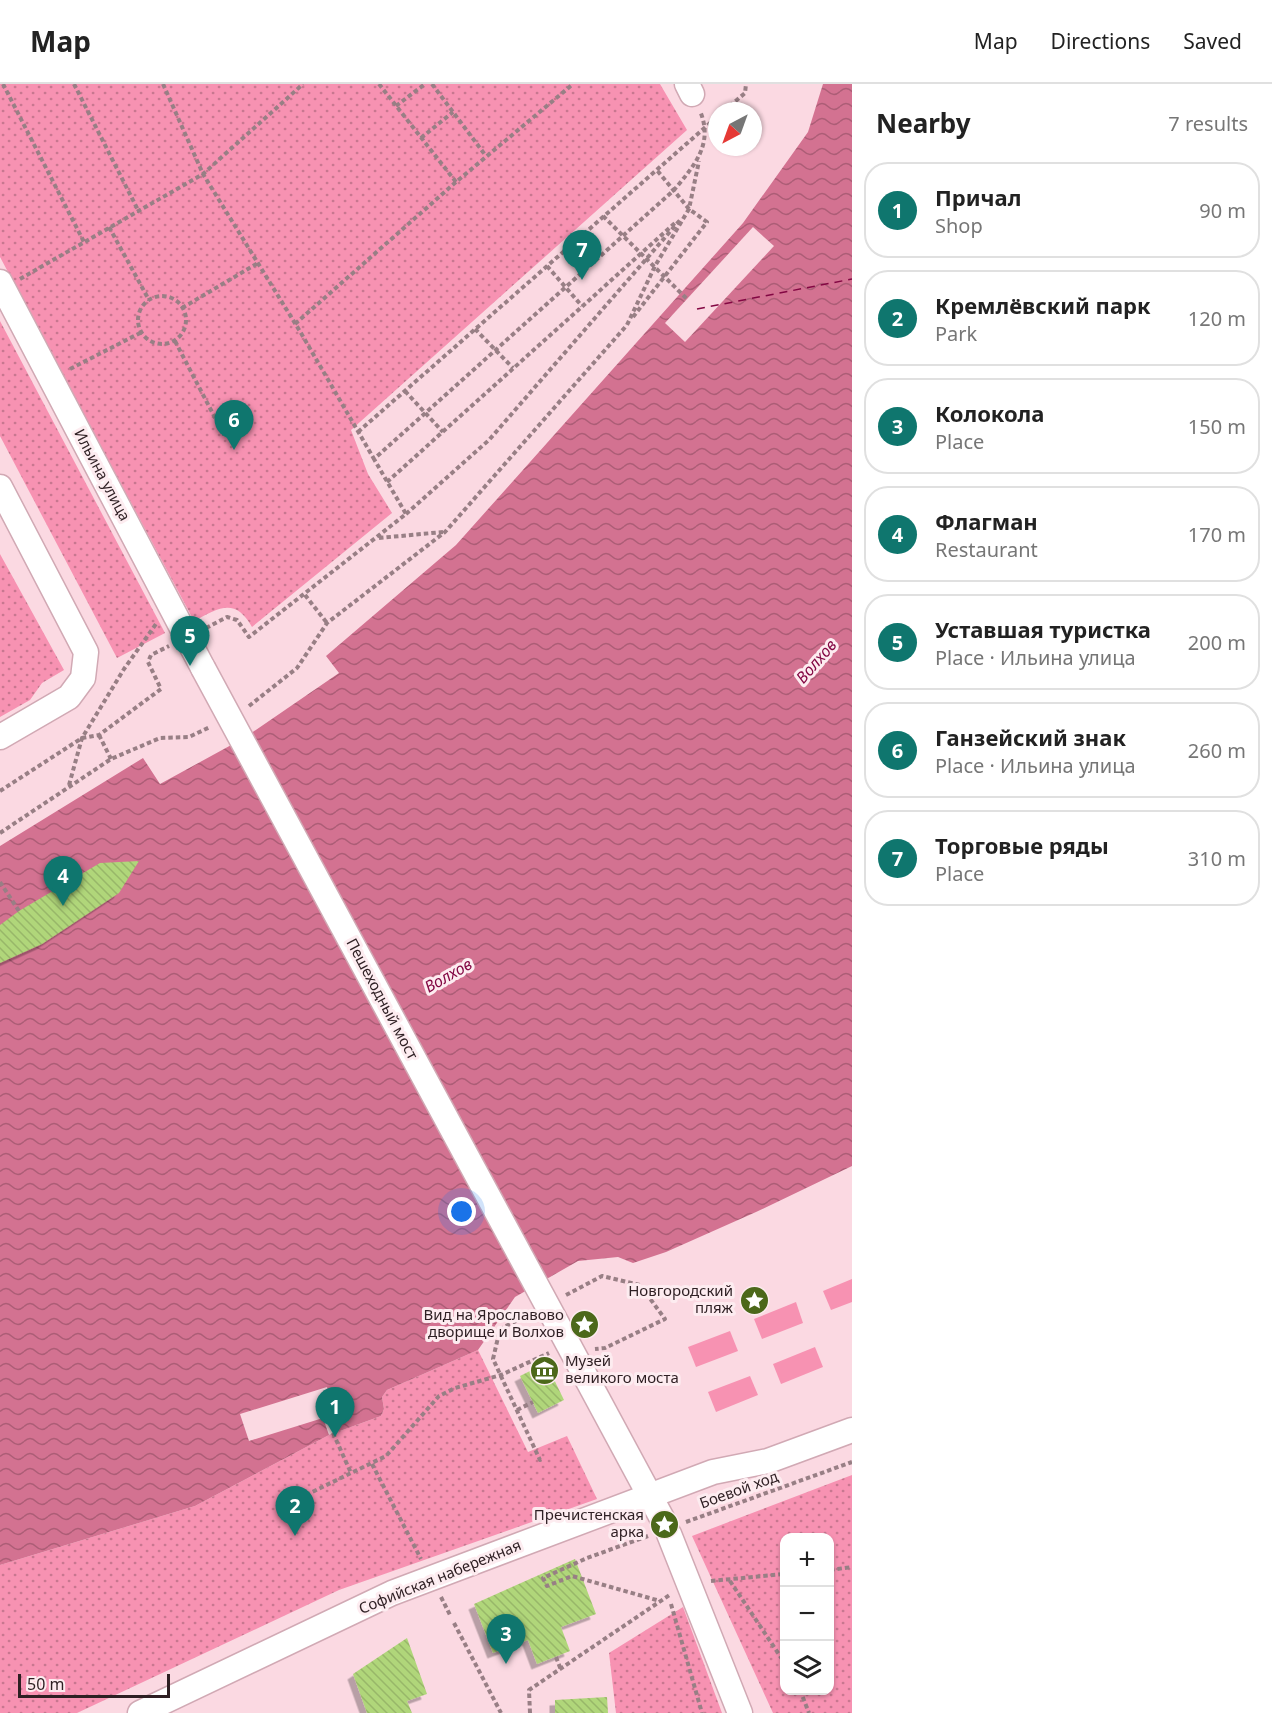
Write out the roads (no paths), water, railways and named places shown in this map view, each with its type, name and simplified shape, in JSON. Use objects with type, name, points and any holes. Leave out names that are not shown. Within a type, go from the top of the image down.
[{"type":"street","name":"Ильина улица","points":[[1,287],[203,668]]},
{"type":"street","points":[[0,487],[86,652],[82,678],[69,697],[0,737]]},
{"type":"street","name":"Пешеходный мост","points":[[203,668],[651,1495],[666,1530],[678,1589],[740,1713]]},
{"type":"street","name":"Софийская набережная","points":[[140,1713],[392,1593],[713,1472],[768,1461],[852,1430]]},
{"type":"water","name":"Волхов","points":[[823,84],[852,84],[852,1166],[666,1252],[633,1263],[618,1257],[578,1261],[515,1297],[478,1350],[387,1390],[382,1397],[384,1409],[381,1416],[329,1435],[195,1506],[0,1565],[0,846],[143,758],[160,784],[244,738],[339,673],[326,656],[456,545],[743,223],[808,132]]},
{"type":"place","name":"Торговые ряды","points":[[582,280]]},
{"type":"place","name":"Ганзейский знак","points":[[234,450]]},
{"type":"place","name":"Уставшая туристка","points":[[190,666]]},
{"type":"place","name":"Флагман","points":[[63,906]]},
{"type":"place","name":"Новгородский пляж","points":[[754,1300]]},
{"type":"place","name":"Вид на Ярославово дворище и Волхов","points":[[585,1324]]},
{"type":"place","name":"Музей великого моста","points":[[544,1370]]},
{"type":"place","name":"Причал","points":[[335,1437]]},
{"type":"place","name":"Пречистенская арка","points":[[665,1524]]},
{"type":"place","name":"Кремлёвский парк","points":[[295,1536]]},
{"type":"place","name":"Колокола","points":[[506,1664]]}]
